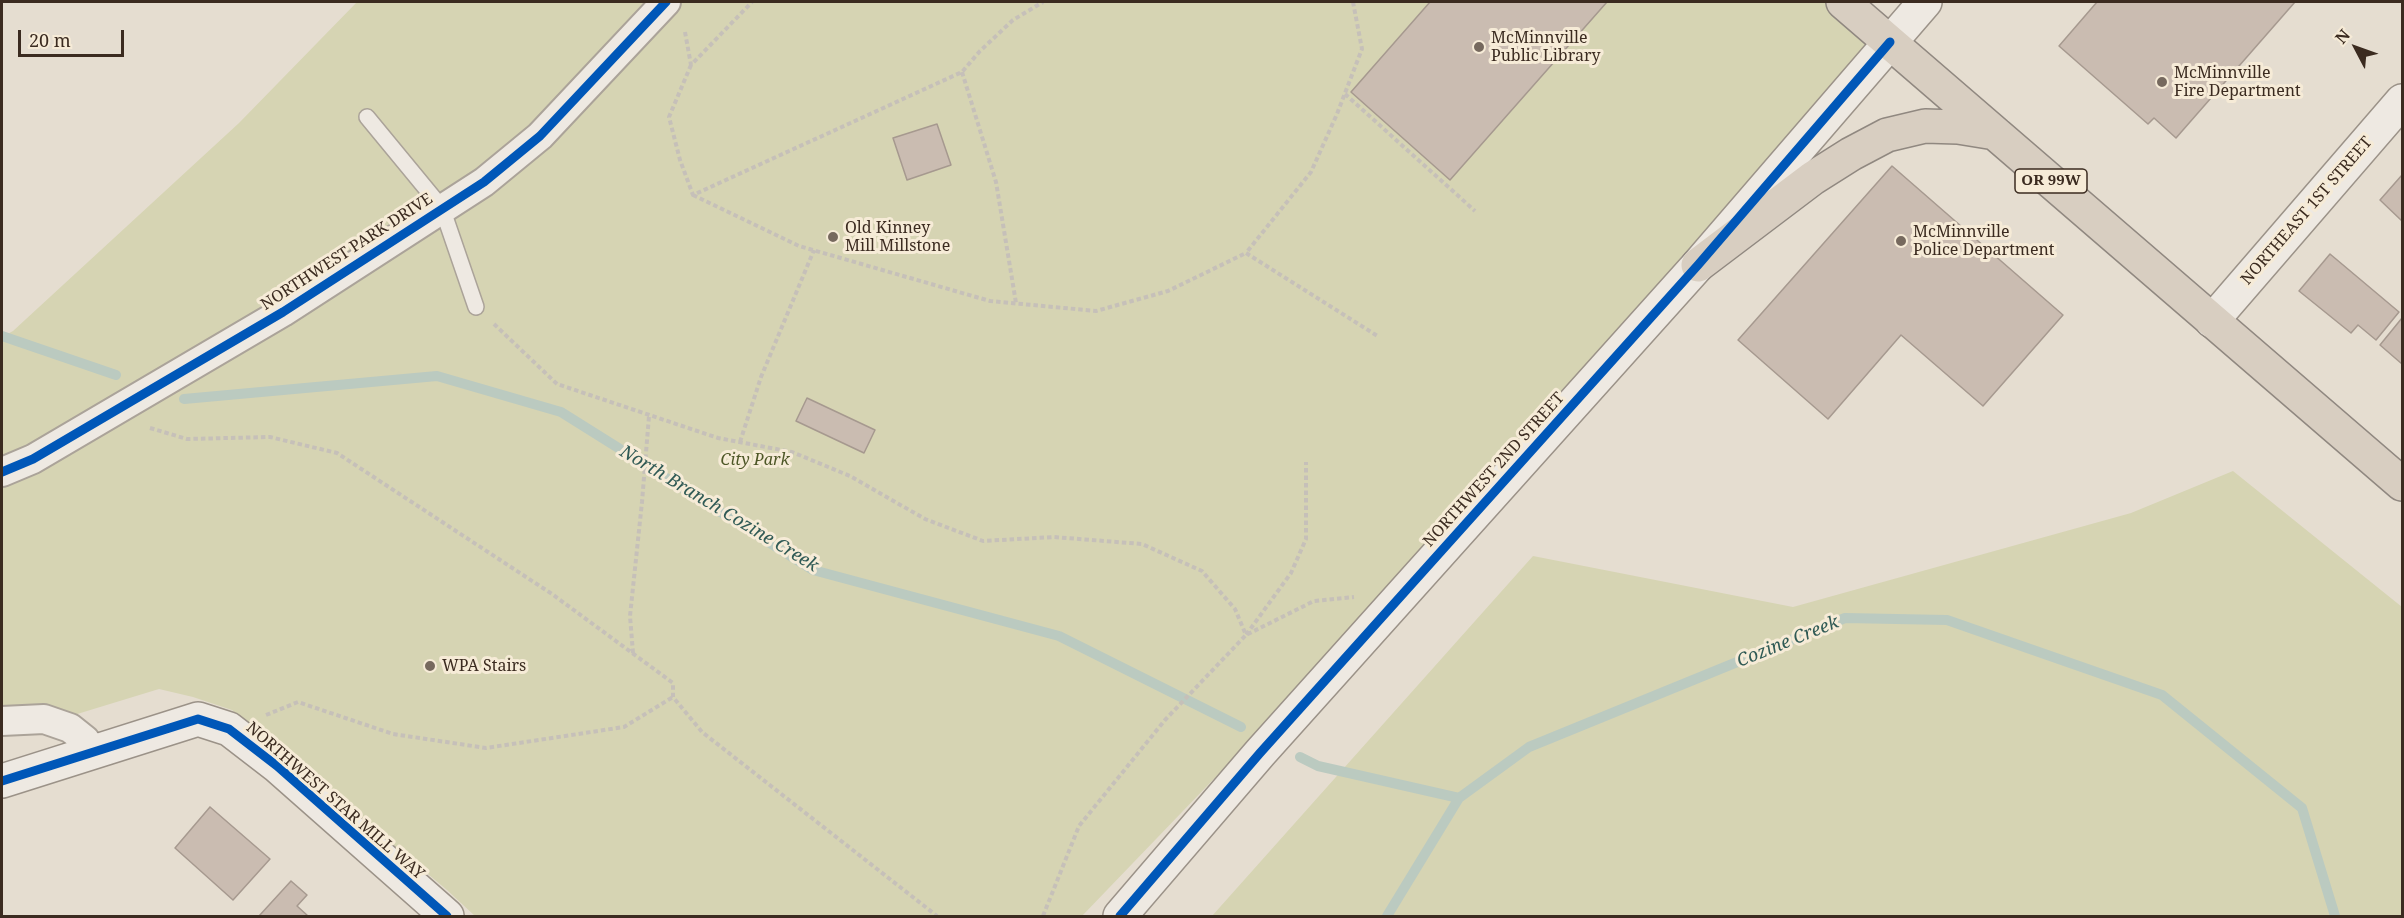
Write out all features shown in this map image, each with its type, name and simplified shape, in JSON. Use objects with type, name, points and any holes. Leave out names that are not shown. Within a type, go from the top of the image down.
[{"type":"highway","name":"OR 99W","points":[[1843,2],[2403,484]]},
{"type":"highway","points":[[1698,265],[1813,178],[1887,135],[1925,126],[1958,127],[1995,133]]},
{"type":"main road","name":"NORTHWEST 2ND STREET","points":[[1120,916],[1260,753],[1698,265],[1925,2]]},
{"type":"main road","name":"NORTHEAST 1ST STREET","points":[[2212,321],[2403,101]]},
{"type":"main road","name":"NORTHWEST STAR MILL WAY","points":[[94,752],[198,719],[229,729],[277,766],[447,916]]},
{"type":"main road","points":[[2,781],[94,752]]},
{"type":"street","name":"NORTHWEST PARK DRIVE","points":[[2,472],[33,459],[283,312],[484,182],[540,136],[666,2]]},
{"type":"street","points":[[2,721],[44,719],[70,728],[85,740],[94,752]]},
{"type":"lane","points":[[367,117],[442,208],[476,307]]},
{"type":"path","points":[[752,2],[691,65],[669,117],[680,160],[693,195],[799,246],[990,301],[1096,311],[1168,291],[1246,253],[1311,172],[1345,94],[1362,49],[1353,2]]},
{"type":"path","points":[[693,195],[962,72],[980,51],[1013,20],[1043,2]]},
{"type":"path","points":[[684,29],[691,65]]},
{"type":"path","points":[[962,72],[996,182],[1016,303]]},
{"type":"path","points":[[1345,94],[1475,211]]},
{"type":"path","points":[[740,442],[761,377],[814,250]]},
{"type":"path","points":[[1246,253],[1379,337]]},
{"type":"path","points":[[476,307],[557,384],[718,438],[792,452],[850,476],[925,519],[983,541],[1054,537],[1142,544],[1202,571],[1234,609],[1246,636]]},
{"type":"path","points":[[108,415],[187,439],[270,437],[337,453],[552,594],[673,683],[673,697],[702,732],[937,916]]},
{"type":"path","points":[[633,654],[630,616],[649,416]]},
{"type":"path","points":[[1043,916],[1079,826],[1165,720],[1246,636],[1291,573],[1306,539],[1306,462]]},
{"type":"path","points":[[1246,636],[1314,601],[1405,591]]},
{"type":"path","points":[[229,729],[298,702],[393,734],[486,748],[624,727],[673,697]]},
{"type":"green space","name":"City Park","points":[[357,2],[1843,2],[1890,42],[1558,421],[1082,916],[475,916],[232,710],[159,689],[2,737],[2,337],[13,331],[239,123]]},
{"type":"green space","points":[[2233,471],[2402,607],[2402,916],[1212,916],[1533,556],[1793,607],[2131,513]]},
{"type":"building","name":"McMinnville Public Library","points":[[1430,2],[1607,2],[1450,180],[1351,92]]},
{"type":"building","name":"McMinnville Fire Department","points":[[2097,2],[2295,2],[2176,138],[2154,118],[2148,124],[2059,46]]},
{"type":"building","points":[[937,124],[951,165],[907,180],[893,138]]},
{"type":"building","name":"McMinnville Police Department","points":[[1892,166],[2063,315],[1983,406],[1901,335],[1828,419],[1738,340]]},
{"type":"building","points":[[2402,175],[2402,221],[2380,200]]},
{"type":"building","points":[[2330,254],[2399,312],[2376,340],[2358,325],[2351,333],[2299,291]]},
{"type":"building","points":[[2402,318],[2402,364],[2380,345]]},
{"type":"building","points":[[807,398],[875,430],[864,453],[796,421]]},
{"type":"building","points":[[210,807],[270,859],[233,900],[175,848]]},
{"type":"building","points":[[291,881],[307,895],[297,906],[308,916],[259,916]]},
{"type":"waterway","name":"North Branch Cozine Creek","points":[[2,336],[116,375]]},
{"type":"waterway","name":"North Branch Cozine Creek","points":[[184,399],[437,376],[561,412],[813,570],[1059,636],[1241,727]]},
{"type":"waterway","name":"Cozine Creek","points":[[1387,916],[1459,798],[1529,747],[1845,618],[1947,620],[2162,695],[2302,808],[2335,916]]},
{"type":"waterway","name":"North Branch Cozine Creek","points":[[1300,757],[1318,766],[1459,798]]},
{"type":"cycle path","points":[[2,472],[33,459],[283,312],[484,182],[540,136],[666,2]]},
{"type":"cycle path","points":[[1120,916],[1260,753],[1698,265],[1890,42]]},
{"type":"cycle path","points":[[2,781],[198,719],[229,729],[277,766],[447,916]]},
{"type":"place","name":"McMinnville Public Library","points":[[1479,47]]},
{"type":"place","name":"McMinnville Fire Department","points":[[2162,82]]},
{"type":"place","name":"Old Kinney Mill Millstone","points":[[833,237]]},
{"type":"place","name":"McMinnville Police Department","points":[[1901,241]]},
{"type":"place","name":"WPA Stairs","points":[[430,666]]}]
